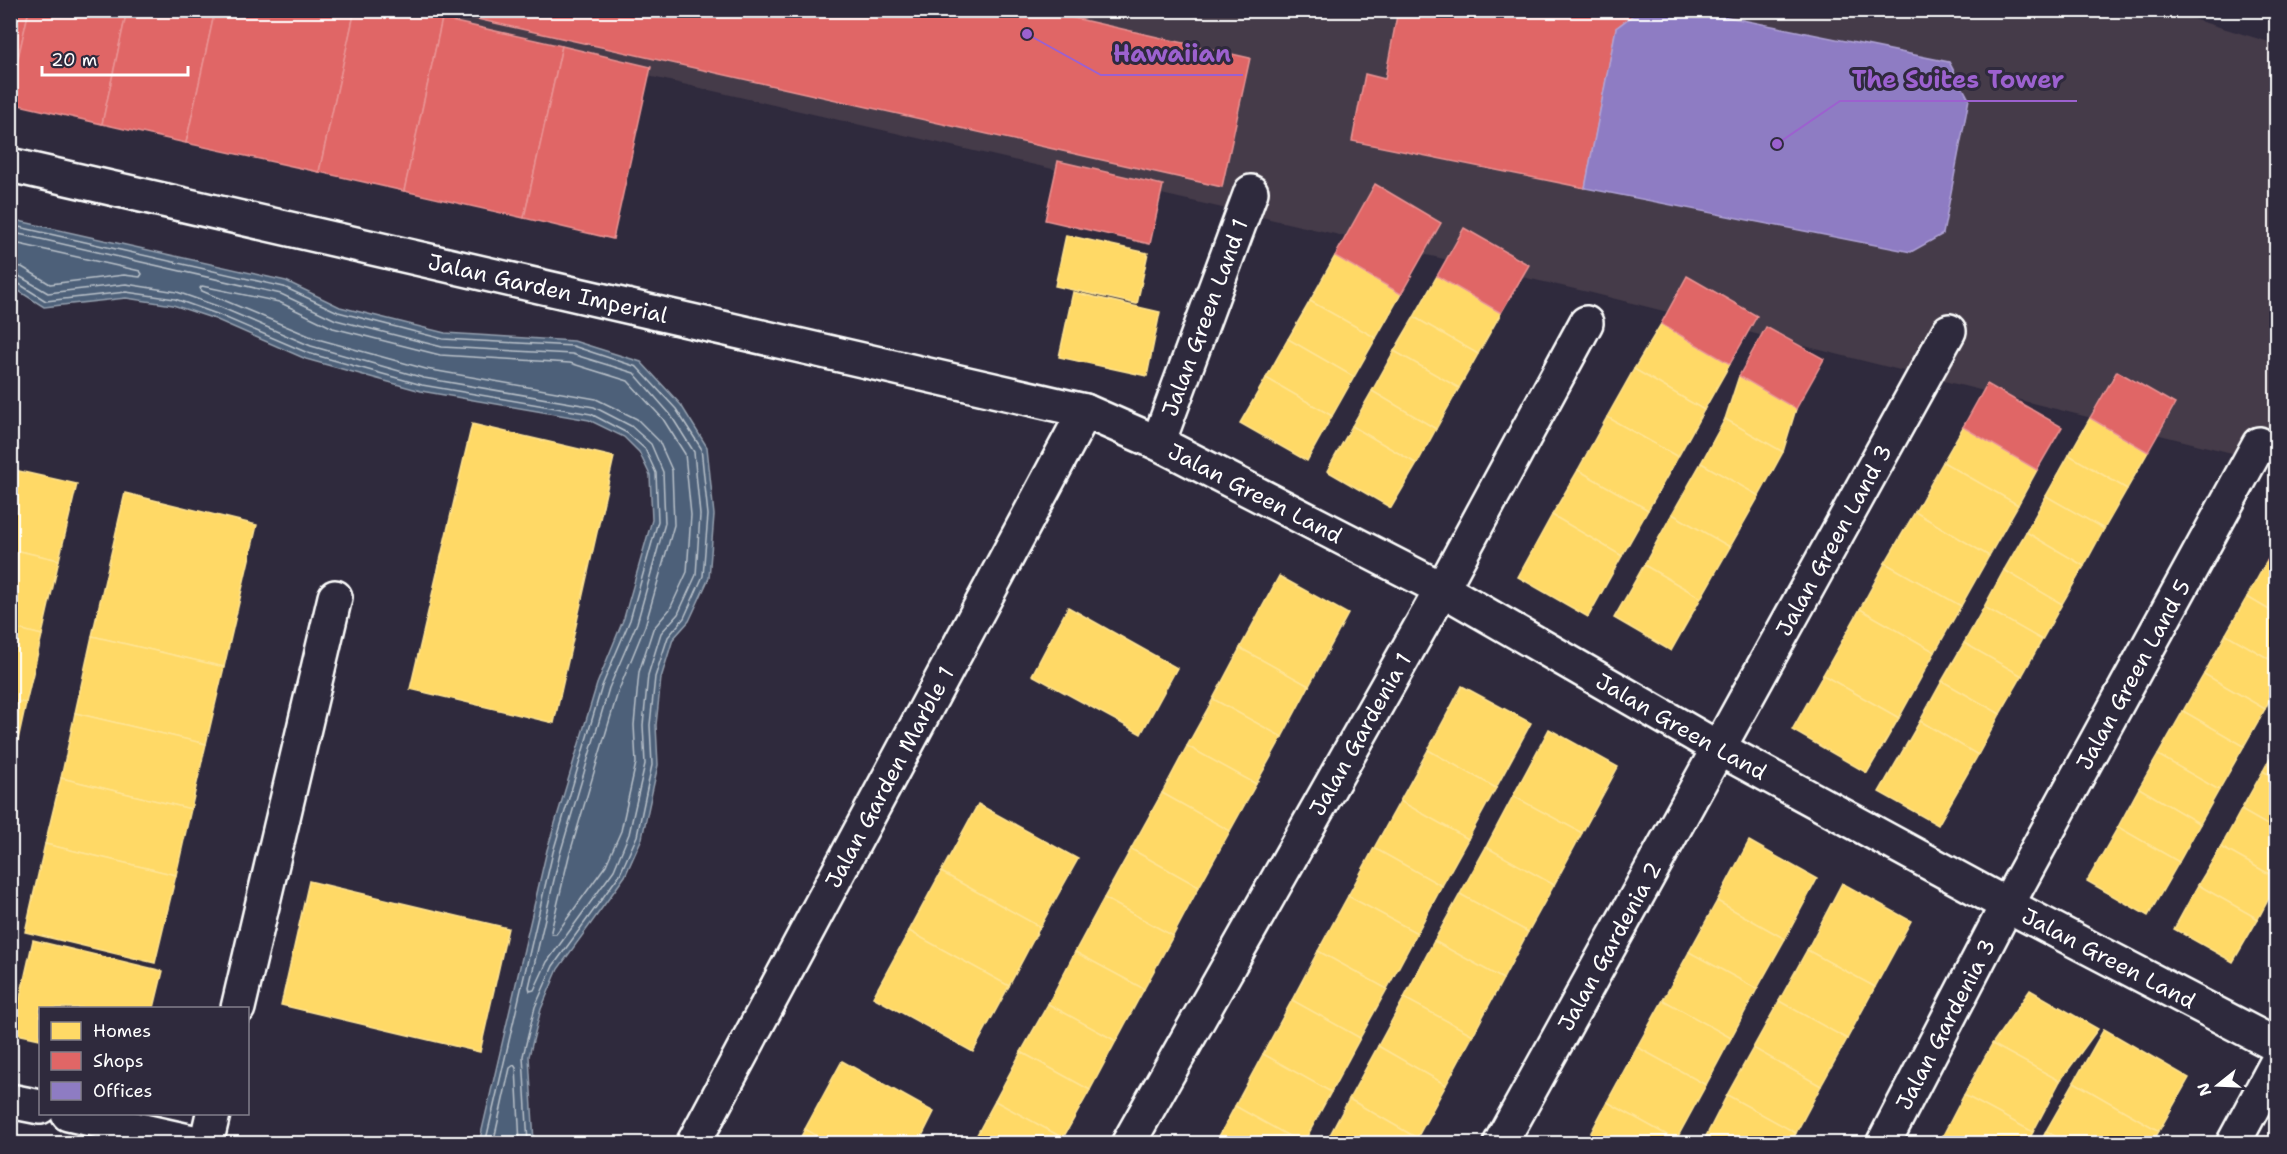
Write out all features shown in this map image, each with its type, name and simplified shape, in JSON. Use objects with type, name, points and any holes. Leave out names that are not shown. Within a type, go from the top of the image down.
[{"type":"street","name":"Jalan Garden Imperial","points":[[10,165],[1085,411]]},
{"type":"street","name":"Jalan Green Land 1","points":[[1158,443],[1251,192]]},
{"type":"street","name":"Jalan Gardenia 1","points":[[1128,1143],[1442,589],[1586,322]]},
{"type":"street","name":"Jalan Green Land 3","points":[[1718,748],[1949,331]]},
{"type":"street","name":"Jalan Green Land","points":[[1085,411],[1158,443],[1442,589],[1718,748],[2007,905],[2277,1045]]},
{"type":"street","name":"Jalan Garden Marble 1","points":[[693,1143],[1085,411]]},
{"type":"street","name":"Jalan Green Land 5","points":[[2007,905],[2259,444]]},
{"type":"street","points":[[238,1007],[335,597]]},
{"type":"street","name":"Jalan Gardenia 2","points":[[1500,1143],[1718,748]]},
{"type":"street","name":"Jalan Gardenia 3","points":[[1882,1143],[2007,905]]},
{"type":"street","points":[[2234,1143],[2277,1064]]},
{"type":"street","points":[[10,1101],[39,1107]]},
{"type":"street","points":[[77,1115],[201,1143]]},
{"type":"street","points":[[206,1143],[213,1115]]},
{"type":"shaded area","points":[[365,11],[2166,11],[2276,44],[2276,464],[1592,293]]},
{"type":"water","points":[[10,219],[286,281],[340,307],[445,333],[574,341],[641,362],[681,405],[707,447],[714,515],[709,578],[689,621],[673,639],[661,678],[656,725],[658,765],[642,838],[625,876],[558,969],[541,1009],[529,1056],[534,1143],[479,1143],[547,850],[597,684],[624,618],[652,520],[650,475],[639,452],[624,437],[589,420],[421,391],[306,359],[215,319],[173,305],[126,298],[44,307],[11,286]]},
{"type":"building: Homes","points":[[1066,235],[1148,253],[1137,304],[1055,286]]},
{"type":"building: Homes","points":[[1335,256],[1401,294],[1376,338],[1310,301]]},
{"type":"building: Homes","points":[[1437,276],[1501,313],[1478,354],[1414,317]]},
{"type":"building: Homes","points":[[1073,292],[1160,312],[1147,376],[1059,357]]},
{"type":"building: Homes","points":[[1310,301],[1376,338],[1354,377],[1288,339]]},
{"type":"building: Homes","points":[[1414,317],[1478,354],[1459,388],[1394,351]]},
{"type":"building: Homes","points":[[1661,324],[1730,364],[1704,410],[1634,369]]},
{"type":"building: Homes","points":[[1288,339],[1354,377],[1332,416],[1266,378]]},
{"type":"building: Homes","points":[[1394,351],[1459,388],[1436,429],[1372,391]]},
{"type":"building: Homes","points":[[1634,369],[1704,410],[1678,457],[1607,417]]},
{"type":"building: Homes","points":[[1739,376],[1796,409],[1783,452],[1725,419]]},
{"type":"building: Homes","points":[[1266,378],[1332,416],[1307,461],[1240,423]]},
{"type":"building: Homes","points":[[1372,391],[1436,429],[1417,464],[1352,426]]},
{"type":"building: Homes","points":[[1607,417],[1678,457],[1648,510],[1578,470]]},
{"type":"building: Homes","points":[[2090,418],[2148,452],[2127,489],[2069,455]]},
{"type":"building: Homes","points":[[1725,419],[1783,452],[1759,496],[1701,463]]},
{"type":"building: Homes","points":[[472,424],[614,457],[554,723],[410,689]]},
{"type":"building: Homes","points":[[1352,426],[1417,464],[1391,508],[1327,471]]},
{"type":"building: Homes","points":[[1963,427],[2037,470],[2018,505],[1943,462]]},
{"type":"building: Homes","points":[[2069,455],[2127,489],[2104,529],[2046,496]]},
{"type":"building: Homes","points":[[1943,462],[2018,505],[1989,556],[1915,512]]},
{"type":"building: Homes","points":[[1701,463],[1759,496],[1730,547],[1672,514]]},
{"type":"building: Homes","points":[[10,469],[77,484],[59,560],[10,549]]},
{"type":"building: Homes","points":[[1578,470],[1648,510],[1622,556],[1552,515]]},
{"type":"building: Homes","points":[[125,493],[257,525],[224,667],[92,636]]},
{"type":"building: Homes","points":[[2046,496],[2104,529],[2084,566],[2026,532]]},
{"type":"building: Homes","points":[[1915,512],[1989,556],[1961,606],[1885,563]]},
{"type":"building: Homes","points":[[1672,514],[1730,547],[1701,598],[1644,565]]},
{"type":"building: Homes","points":[[1552,515],[1622,556],[1588,617],[1518,577]]},
{"type":"building: Homes","points":[[2026,532],[2084,566],[2062,604],[2004,570]]},
{"type":"building: Homes","points":[[10,549],[59,560],[42,635],[10,627]]},
{"type":"building: Homes","points":[[2267,561],[2276,566],[2276,614],[2247,597]]},
{"type":"building: Homes","points":[[1885,563],[1961,606],[1935,652],[1860,609]]},
{"type":"building: Homes","points":[[1644,565],[1701,598],[1671,651],[1614,618]]},
{"type":"building: Homes","points":[[2004,570],[2062,604],[2042,640],[1984,607]]},
{"type":"building: Homes","points":[[1279,576],[1348,614],[1309,686],[1240,648]]},
{"type":"building: Homes","points":[[2247,597],[2276,614],[2276,663],[2226,634]]},
{"type":"building: Homes","points":[[1068,607],[1177,668],[1141,734],[1032,675]]},
{"type":"building: Homes","points":[[1984,607],[2042,640],[2022,676],[1964,643]]},
{"type":"building: Homes","points":[[1860,609],[1935,652],[1899,718],[1823,675]]},
{"type":"building: Homes","points":[[10,627],[42,635],[26,703],[10,700]]},
{"type":"building: Homes","points":[[2226,634],[2276,663],[2276,688],[2265,709],[2204,674]]},
{"type":"building: Homes","points":[[92,636],[224,667],[206,744],[75,713]]},
{"type":"building: Homes","points":[[1964,643],[2022,676],[2000,714],[1942,681]]},
{"type":"building: Homes","points":[[1240,648],[1309,686],[1282,737],[1213,699]]},
{"type":"building: Homes","points":[[2204,674],[2265,709],[2244,746],[2183,711]]},
{"type":"building: Homes","points":[[1823,675],[1899,718],[1867,773],[1792,730]]},
{"type":"building: Homes","points":[[1942,681],[2000,714],[1978,755],[1920,721]]},
{"type":"building: Homes","points":[[1462,686],[1531,723],[1496,788],[1428,750]]},
{"type":"building: Homes","points":[[1213,699],[1282,737],[1256,784],[1187,746]]},
{"type":"building: Homes","points":[[10,700],[26,703],[11,772],[10,772]]},
{"type":"building: Homes","points":[[2183,711],[2244,746],[2219,790],[2158,755]]},
{"type":"building: Homes","points":[[75,713],[206,744],[191,809],[61,778]]},
{"type":"building: Homes","points":[[1920,721],[1978,755],[1938,825],[1879,792]]},
{"type":"building: Homes","points":[[1549,729],[1618,767],[1582,833],[1513,796]]},
{"type":"building: Homes","points":[[1187,746],[1256,784],[1230,831],[1162,793]]},
{"type":"building: Homes","points":[[2276,747],[2276,779],[2263,771]]},
{"type":"building: Homes","points":[[1428,750],[1496,788],[1468,839],[1400,801]]},
{"type":"building: Homes","points":[[2158,755],[2219,790],[2200,824],[2139,788]]},
{"type":"building: Homes","points":[[2263,771],[2276,779],[2276,830],[2241,810]]},
{"type":"building: Homes","points":[[61,778],[191,809],[176,875],[45,844]]},
{"type":"building: Homes","points":[[2139,788],[2200,824],[2179,862],[2118,827]]},
{"type":"building: Homes","points":[[1162,793],[1230,831],[1199,887],[1131,849]]},
{"type":"building: Homes","points":[[1513,796],[1582,833],[1554,885],[1486,847]]},
{"type":"building: Homes","points":[[1400,801],[1468,839],[1442,886],[1374,848]]},
{"type":"building: Homes","points":[[978,804],[1078,859],[1040,927],[941,872]]},
{"type":"building: Homes","points":[[2241,810],[2276,830],[2276,878],[2221,847]]},
{"type":"building: Homes","points":[[2118,827],[2179,862],[2148,916],[2087,881]]},
{"type":"building: Homes","points":[[1749,841],[1817,879],[1785,939],[1717,901]]},
{"type":"building: Homes","points":[[45,844],[176,875],[155,963],[25,932]]},
{"type":"building: Homes","points":[[1486,847],[1554,885],[1528,932],[1460,894]]},
{"type":"building: Homes","points":[[2221,847],[2276,878],[2276,885],[2258,919],[2198,885]]},
{"type":"building: Homes","points":[[1374,848],[1442,886],[1417,933],[1348,896]]},
{"type":"building: Homes","points":[[1131,849],[1199,887],[1173,936],[1104,898]]},
{"type":"building: Homes","points":[[941,872],[1040,927],[1009,986],[909,931]]},
{"type":"building: Homes","points":[[309,881],[508,928],[480,1052],[281,1005]]},
{"type":"building: Homes","points":[[1842,883],[1911,921],[1875,987],[1807,950]]},
{"type":"building: Homes","points":[[2198,885],[2258,919],[2233,962],[2174,929]]},
{"type":"building: Homes","points":[[1460,894],[1528,932],[1503,979],[1434,941]]},
{"type":"building: Homes","points":[[1348,896],[1417,933],[1387,989],[1318,951]]},
{"type":"building: Homes","points":[[1104,898],[1173,936],[1144,989],[1075,952]]},
{"type":"building: Homes","points":[[1717,901],[1785,939],[1757,989],[1689,952]]},
{"type":"building: Homes","points":[[909,931],[1009,986],[973,1052],[873,997]]},
{"type":"building: Homes","points":[[33,940],[163,971],[154,1007],[39,1007],[39,1039],[12,1033]]},
{"type":"building: Homes","points":[[1434,941],[1503,979],[1473,1035],[1404,998]]},
{"type":"building: Homes","points":[[1807,950],[1875,987],[1847,1039],[1779,1001]]},
{"type":"building: Homes","points":[[1318,951],[1387,989],[1360,1038],[1292,1000]]},
{"type":"building: Homes","points":[[1075,952],[1144,989],[1116,1041],[1048,1004]]},
{"type":"building: Homes","points":[[1689,952],[1757,989],[1731,1038],[1663,1000]]},
{"type":"building: Homes","points":[[2030,990],[2098,1029],[2060,1081],[1992,1044]]},
{"type":"building: Homes","points":[[1404,998],[1473,1035],[1446,1085],[1378,1046]]},
{"type":"building: Homes","points":[[1292,1000],[1360,1038],[1331,1092],[1263,1054]]},
{"type":"building: Homes","points":[[1663,1000],[1731,1038],[1706,1085],[1637,1047]]},
{"type":"building: Homes","points":[[1779,1001],[1847,1039],[1821,1086],[1753,1048]]},
{"type":"building: Homes","points":[[1048,1004],[1116,1041],[1090,1090],[1021,1052]]},
{"type":"building: Homes","points":[[2104,1029],[2189,1078],[2159,1131],[2074,1082]]},
{"type":"building: Homes","points":[[1992,1044],[2060,1081],[2033,1132],[1964,1095]]},
{"type":"building: Homes","points":[[1378,1046],[1446,1085],[1417,1138],[1349,1099]]},
{"type":"building: Homes","points":[[1637,1047],[1706,1085],[1676,1140],[1607,1102]]},
{"type":"building: Homes","points":[[1753,1048],[1821,1086],[1796,1133],[1727,1095]]},
{"type":"building: Homes","points":[[1021,1052],[1090,1090],[1063,1138],[995,1101]]},
{"type":"building: Homes","points":[[1263,1054],[1331,1092],[1303,1144],[1235,1106]]},
{"type":"building: Homes","points":[[842,1061],[934,1112],[918,1144],[830,1144],[805,1129]]},
{"type":"building: Homes","points":[[2074,1082],[2159,1131],[2152,1144],[2068,1144],[2046,1131]]},
{"type":"building: Homes","points":[[1727,1095],[1796,1133],[1791,1144],[1702,1144]]},
{"type":"building: Homes","points":[[1964,1095],[2033,1132],[2027,1144],[1939,1143]]},
{"type":"building: Homes","points":[[1349,1099],[1417,1138],[1414,1144],[1325,1144]]},
{"type":"building: Homes","points":[[995,1101],[1063,1138],[1060,1144],[972,1144]]},
{"type":"building: Homes","points":[[1607,1102],[1676,1140],[1674,1144],[1585,1144]]},
{"type":"building: Homes","points":[[1235,1106],[1303,1144],[1215,1144]]},
{"type":"building: Homes","points":[[805,1129],[830,1144],[797,1144]]},
{"type":"building: Homes","points":[[2046,1131],[2068,1144],[2040,1144]]},
{"type":"building: Shops","points":[[10,10],[29,10],[10,93]]},
{"type":"building: Shops","points":[[29,10],[127,10],[102,124],[10,103],[10,93]]},
{"type":"building: Shops","points":[[127,10],[215,10],[186,143],[102,124]]},
{"type":"building: Shops","points":[[215,10],[355,10],[319,172],[186,143]]},
{"type":"building: Shops","points":[[355,10],[403,10],[442,19],[404,191],[319,172]]},
{"type":"building: Shops","points":[[437,10],[1039,10],[1250,58],[1222,187]]},
{"type":"building: Shops","points":[[1398,10],[1640,10],[1616,28],[1585,188],[1352,141],[1365,74],[1385,79]]},
{"type":"building: Shops","points":[[442,19],[562,46],[524,218],[404,191]]},
{"type":"building: Shops","points":[[562,46],[651,67],[613,239],[524,218]]},
{"type":"building: Shops","points":[[1058,161],[1163,185],[1150,244],[1045,220]]},
{"type":"building: Shops","points":[[1375,184],[1441,223],[1401,294],[1335,256]]},
{"type":"building: Shops","points":[[1464,228],[1529,265],[1501,313],[1437,276]]},
{"type":"building: Shops","points":[[1687,276],[1757,316],[1730,364],[1661,324]]},
{"type":"building: Shops","points":[[1766,327],[1824,359],[1796,409],[1739,376]]},
{"type":"building: Shops","points":[[2117,371],[2175,404],[2148,452],[2090,418]]},
{"type":"building: Shops","points":[[1987,384],[2062,427],[2037,470],[1963,427]]},
{"type":"building: Shops","points":[[2276,545],[2276,566],[2267,561]]},
{"type":"building: Offices","points":[[1640,10],[1693,10],[1949,62],[1969,99],[1943,234],[1911,252],[1585,188],[1616,28]]},
{"type":"place","name":"Hawaiian","points":[[1027,34]]},
{"type":"place","name":"The Suites Tower","points":[[1777,144]]}]
